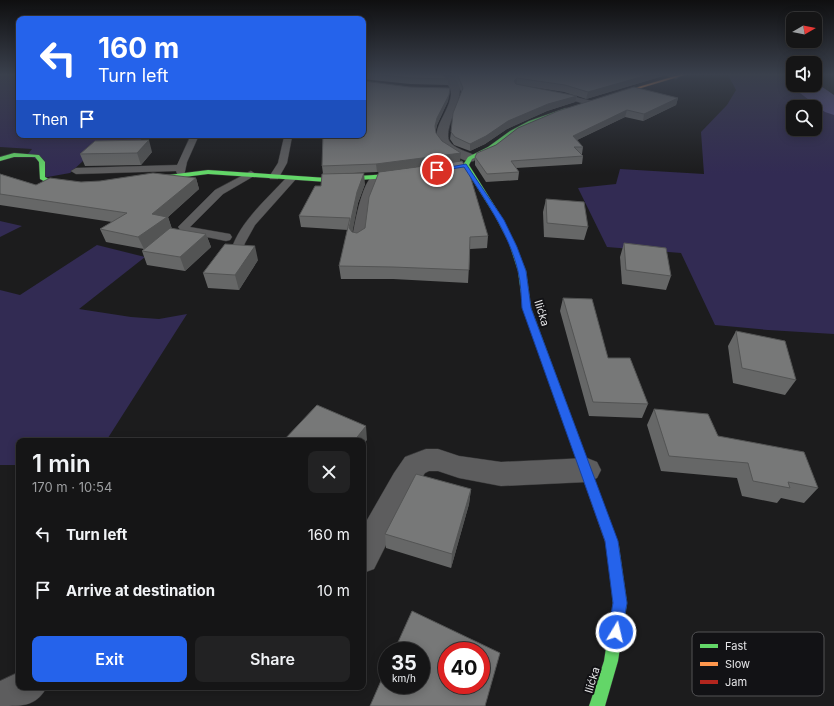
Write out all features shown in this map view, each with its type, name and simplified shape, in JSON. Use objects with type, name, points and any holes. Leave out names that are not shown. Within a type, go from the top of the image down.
[{"type":"street","points":[[452,107],[443,129],[443,138],[446,146],[465,163],[490,148],[512,132],[531,122],[576,107]]},
{"type":"street","points":[[0,159],[14,155],[37,156],[42,162],[42,178],[47,182],[55,185],[83,186]]},
{"type":"street","name":"Ilićka","points":[[465,163],[501,220],[513,247],[522,271],[527,308],[612,541],[620,603],[611,661],[597,706]]},
{"type":"street","points":[[133,182],[180,171],[251,174],[291,179],[327,180],[375,178],[416,173]]},
{"type":"street","points":[[366,552],[404,481],[415,465],[426,460],[438,460],[460,467],[501,474],[587,470]]},
{"type":"street","points":[[0,700],[23,690]]},
{"type":"lane","points":[[76,171],[180,171],[194,138]]},
{"type":"lane","points":[[274,177],[284,162],[288,138]]},
{"type":"lane","points":[[226,237],[186,230],[184,227],[219,192],[251,174]]},
{"type":"lane","points":[[358,240],[363,208],[375,178]]},
{"type":"lane","points":[[236,253],[237,244],[250,225],[291,179]]},
{"type":"shaded area","points":[[0,107],[16,107],[16,138],[143,138],[135,145],[97,148],[70,173],[42,178],[42,162],[27,155],[32,149],[0,147]]},
{"type":"shaded area","points":[[725,107],[786,107],[786,136],[822,136],[822,107],[829,107],[834,111],[834,334],[715,325],[681,253],[607,247],[578,188],[616,184],[620,169],[704,174],[701,132]]},
{"type":"shaded area","points":[[0,221],[22,226],[0,237]]},
{"type":"shaded area","points":[[97,245],[145,257],[79,309],[131,317],[159,319],[187,314],[108,438],[16,438],[16,465],[0,465],[0,290],[20,295]]},
{"type":"building","points":[[366,107],[443,107],[437,118],[435,126],[436,133],[442,141],[461,153],[376,164],[322,166],[323,138],[366,138]]},
{"type":"building","points":[[455,107],[541,107],[508,121],[486,136],[470,144],[455,137],[451,132],[453,113]]},
{"type":"building","points":[[571,107],[659,107],[644,114],[627,110],[573,136],[583,147],[574,147],[583,156],[511,161],[519,172],[487,174],[475,157],[477,153],[496,145],[518,128]]},
{"type":"building","points":[[149,140],[137,153],[80,154],[95,141]]},
{"type":"building","points":[[462,161],[469,172],[488,236],[470,237],[469,270],[339,266],[350,218],[299,216],[315,186],[321,186],[322,174],[364,173],[357,192],[349,228],[352,232],[357,233],[365,228],[369,197],[379,172]]},
{"type":"building","points":[[153,173],[196,178],[152,214],[167,217],[138,237],[100,229],[127,213],[0,194],[0,174],[36,185],[50,178],[81,182],[100,181]]},
{"type":"building","points":[[546,199],[584,202],[588,227],[547,223]]},
{"type":"building","points":[[170,228],[206,234],[180,257],[142,251]]},
{"type":"building","points":[[624,243],[666,248],[671,276],[626,270]]},
{"type":"building","points":[[225,244],[255,246],[235,275],[203,273]]},
{"type":"building","points":[[563,298],[592,299],[608,358],[630,358],[648,404],[593,402]]},
{"type":"building","points":[[736,331],[785,341],[796,380],[742,368]]},
{"type":"building","points":[[317,405],[366,426],[356,438],[286,438]]},
{"type":"building","points":[[654,409],[708,414],[718,436],[804,452],[818,488],[788,482],[790,488],[753,481],[748,463],[669,456]]},
{"type":"building","points":[[416,474],[471,489],[452,554],[385,534]]},
{"type":"building","points":[[412,611],[477,642],[438,642],[438,694],[488,694],[485,706],[370,706],[378,688],[378,694],[430,694],[430,642],[398,642]]},
{"type":"building","points":[[490,648],[500,653],[490,688]]},
{"type":"traffic: fast","points":[[568,109],[531,122],[512,132],[490,148],[470,158],[466,165],[498,216],[512,243],[522,271],[527,308],[572,432]]},
{"type":"traffic: fast","points":[[0,159],[14,155],[37,156],[42,162],[42,178],[55,185],[73,185]]},
{"type":"traffic: fast","points":[[145,180],[208,172],[327,180],[405,175]]},
{"type":"traffic: fast","points":[[597,706],[611,661],[620,603],[613,547]]},
{"type":"traffic: jam","points":[[572,432],[613,547]]},
{"type":"route","points":[[437,170],[466,165],[501,220],[513,247],[522,271],[527,308],[612,541],[620,603],[616,632]]}]
